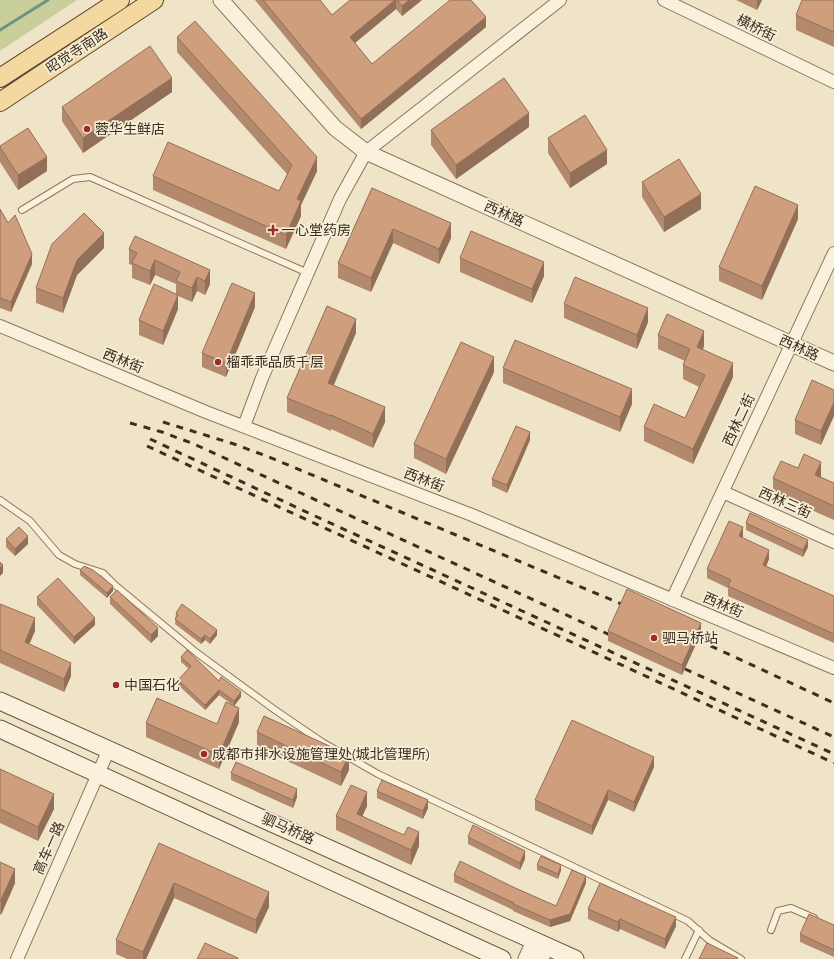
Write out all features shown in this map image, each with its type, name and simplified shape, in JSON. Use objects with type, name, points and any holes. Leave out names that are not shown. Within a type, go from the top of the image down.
[{"type":"main road","name":"昭觉寺南路","points":[[0,78],[120,0]]},
{"type":"main road","name":"昭觉寺南路","points":[[0,102],[154,0]]},
{"type":"main road","name":"驷马桥路","points":[[0,700],[540,948],[575,959]]},
{"type":"main road","name":"驷马桥路","points":[[0,729],[502,959]]},
{"type":"street","name":"西林路","points":[[221,0],[335,128],[366,152],[834,363]]},
{"type":"street","points":[[244,426],[262,378],[340,199],[366,152],[560,0]]},
{"type":"street","name":"横桥街","points":[[664,0],[834,82]]},
{"type":"street","name":"西林二街","points":[[672,600],[834,253]]},
{"type":"street","name":"西林街","points":[[0,326],[244,426],[472,514],[834,668]]},
{"type":"street","name":"西林三街","points":[[723,492],[834,542]]},
{"type":"street","name":"高车一路","points":[[17,959],[109,749]]},
{"type":"street","points":[[526,959],[540,948]]},
{"type":"lane","points":[[22,210],[73,179],[90,177],[308,273]]},
{"type":"lane","points":[[0,500],[30,521],[59,555],[75,564],[103,573],[115,586],[197,653],[322,742],[378,774],[688,921],[709,940],[741,959]]},
{"type":"lane","points":[[771,930],[778,911],[791,908],[820,921]]},
{"type":"lane","points":[[685,959],[699,930]]},
{"type":"green space","points":[[0,0],[77,0],[0,51]]},
{"type":"building","points":[[263,0],[320,0],[332,15],[350,0],[395,0],[350,37],[372,64],[450,0],[471,0],[486,17],[361,119]]},
{"type":"building","points":[[397,0],[409,0],[402,6]]},
{"type":"building","points":[[802,0],[834,0],[834,32],[796,15]]},
{"type":"building","points":[[195,21],[317,157],[297,199],[301,201],[286,235],[153,176],[168,142],[279,191],[292,165],[177,37]]},
{"type":"building","points":[[150,46],[172,78],[83,138],[62,107]]},
{"type":"building","points":[[504,78],[529,113],[456,165],[431,130]]},
{"type":"building","points":[[585,115],[607,150],[570,173],[548,138]]},
{"type":"building","points":[[28,128],[47,157],[18,175],[0,146]]},
{"type":"building","points":[[679,159],[701,194],[664,217],[642,182]]},
{"type":"building","points":[[755,186],[798,205],[762,286],[719,267]]},
{"type":"building","points":[[372,188],[451,223],[439,249],[393,229],[371,278],[338,263]]},
{"type":"building","points":[[0,209],[8,223],[15,215],[32,254],[11,302],[0,298]]},
{"type":"building","points":[[84,213],[104,233],[77,260],[63,298],[36,288],[52,244]]},
{"type":"building","points":[[471,231],[544,262],[532,289],[460,258]]},
{"type":"building","points":[[135,236],[210,270],[205,281],[197,277],[192,288],[176,281],[180,272],[155,260],[150,271],[132,263],[137,253],[129,249]]},
{"type":"building","points":[[575,277],[648,308],[637,335],[564,304]]},
{"type":"building","points":[[232,283],[255,293],[226,363],[202,353]]},
{"type":"building","points":[[154,284],[178,295],[163,331],[139,320]]},
{"type":"building","points":[[327,306],[356,319],[328,383],[385,407],[373,434],[331,415],[287,398]]},
{"type":"building","points":[[667,314],[704,331],[697,347],[733,363],[693,449],[644,427],[654,404],[685,418],[705,375],[683,365],[690,349],[658,335]]},
{"type":"building","points":[[515,340],[632,389],[620,417],[503,368]]},
{"type":"building","points":[[461,342],[494,357],[446,459],[414,444]]},
{"type":"building","points":[[812,380],[834,390],[834,402],[821,431],[795,420]]},
{"type":"building","points":[[516,426],[530,432],[507,485],[492,479]]},
{"type":"building","points":[[804,454],[821,462],[815,475],[834,483],[834,506],[773,478],[781,461],[798,468]]},
{"type":"building","points":[[750,513],[808,540],[803,550],[746,523]]},
{"type":"building","points":[[729,521],[743,527],[739,536],[769,550],[763,565],[834,596],[834,634],[728,586],[731,580],[707,569]]},
{"type":"building","points":[[19,527],[28,536],[15,549],[6,539]]},
{"type":"building","points":[[84,566],[93,570],[113,586],[107,593],[80,570]]},
{"type":"building","points":[[58,578],[95,618],[74,637],[37,597]]},
{"type":"building","name":"驷马桥站","points":[[627,589],[701,623],[682,665],[608,631]]},
{"type":"building","points":[[117,590],[158,628],[151,635],[110,597]]},
{"type":"building","points":[[0,604],[35,618],[25,642],[71,663],[64,679],[0,650]]},
{"type":"building","points":[[182,604],[217,630],[210,639],[205,635],[201,639],[175,619],[178,615],[176,613]]},
{"type":"building","points":[[187,650],[219,681],[221,677],[241,692],[234,701],[219,690],[205,705],[178,680],[191,666],[181,657]]},
{"type":"building","points":[[157,698],[217,724],[226,702],[239,708],[219,755],[146,723]]},
{"type":"building","points":[[264,716],[349,755],[341,772],[257,732]]},
{"type":"building","points":[[572,720],[654,757],[634,802],[608,790],[592,826],[535,800]]},
{"type":"building","points":[[236,762],[297,789],[293,800],[231,773]]},
{"type":"building","points":[[0,769],[54,794],[38,827],[0,809]]},
{"type":"building","points":[[382,780],[428,800],[423,811],[377,791]]},
{"type":"building","points":[[351,785],[367,792],[357,814],[404,835],[408,827],[419,832],[411,850],[336,816]]},
{"type":"building","points":[[473,825],[525,851],[520,863],[468,837]]},
{"type":"building","points":[[159,843],[269,892],[256,920],[174,883],[143,952],[116,940]]},
{"type":"building","points":[[541,856],[561,865],[558,874],[537,865]]},
{"type":"building","points":[[460,861],[556,906],[572,870],[586,876],[570,914],[550,920],[513,904],[514,903],[454,875]]},
{"type":"building","points":[[0,862],[15,869],[1,900],[0,900]]},
{"type":"building","points":[[600,883],[676,917],[665,939],[620,919],[618,922],[588,909]]},
{"type":"building","points":[[809,914],[834,925],[834,950],[800,934]]},
{"type":"building","points":[[205,943],[238,958],[238,959],[197,959]]},
{"type":"building","points":[[707,943],[738,958],[699,959]]},
{"type":"waterway","points":[[0,30],[48,0]]},
{"type":"railway","points":[[163,422],[234,444],[269,457],[624,605]]},
{"type":"railway","points":[[130,423],[162,432],[194,444],[610,635]]},
{"type":"railway","points":[[150,439],[834,754]]},
{"type":"railway","points":[[147,446],[834,763]]},
{"type":"railway","points":[[698,640],[834,703]]},
{"type":"railway","points":[[685,669],[834,737]]},
{"type":"place","name":"蓉华生鲜店","points":[[87,129]]},
{"type":"place","name":"一心堂药房","points":[[273,230]]},
{"type":"place","name":"榴乖乖品质千层","points":[[218,362]]},
{"type":"place","name":"驷马桥站","points":[[654,638]]},
{"type":"place","name":"中国石化","points":[[116,685]]},
{"type":"place","name":"成都市排水设施管理处(城北管理所)","points":[[204,754]]}]
